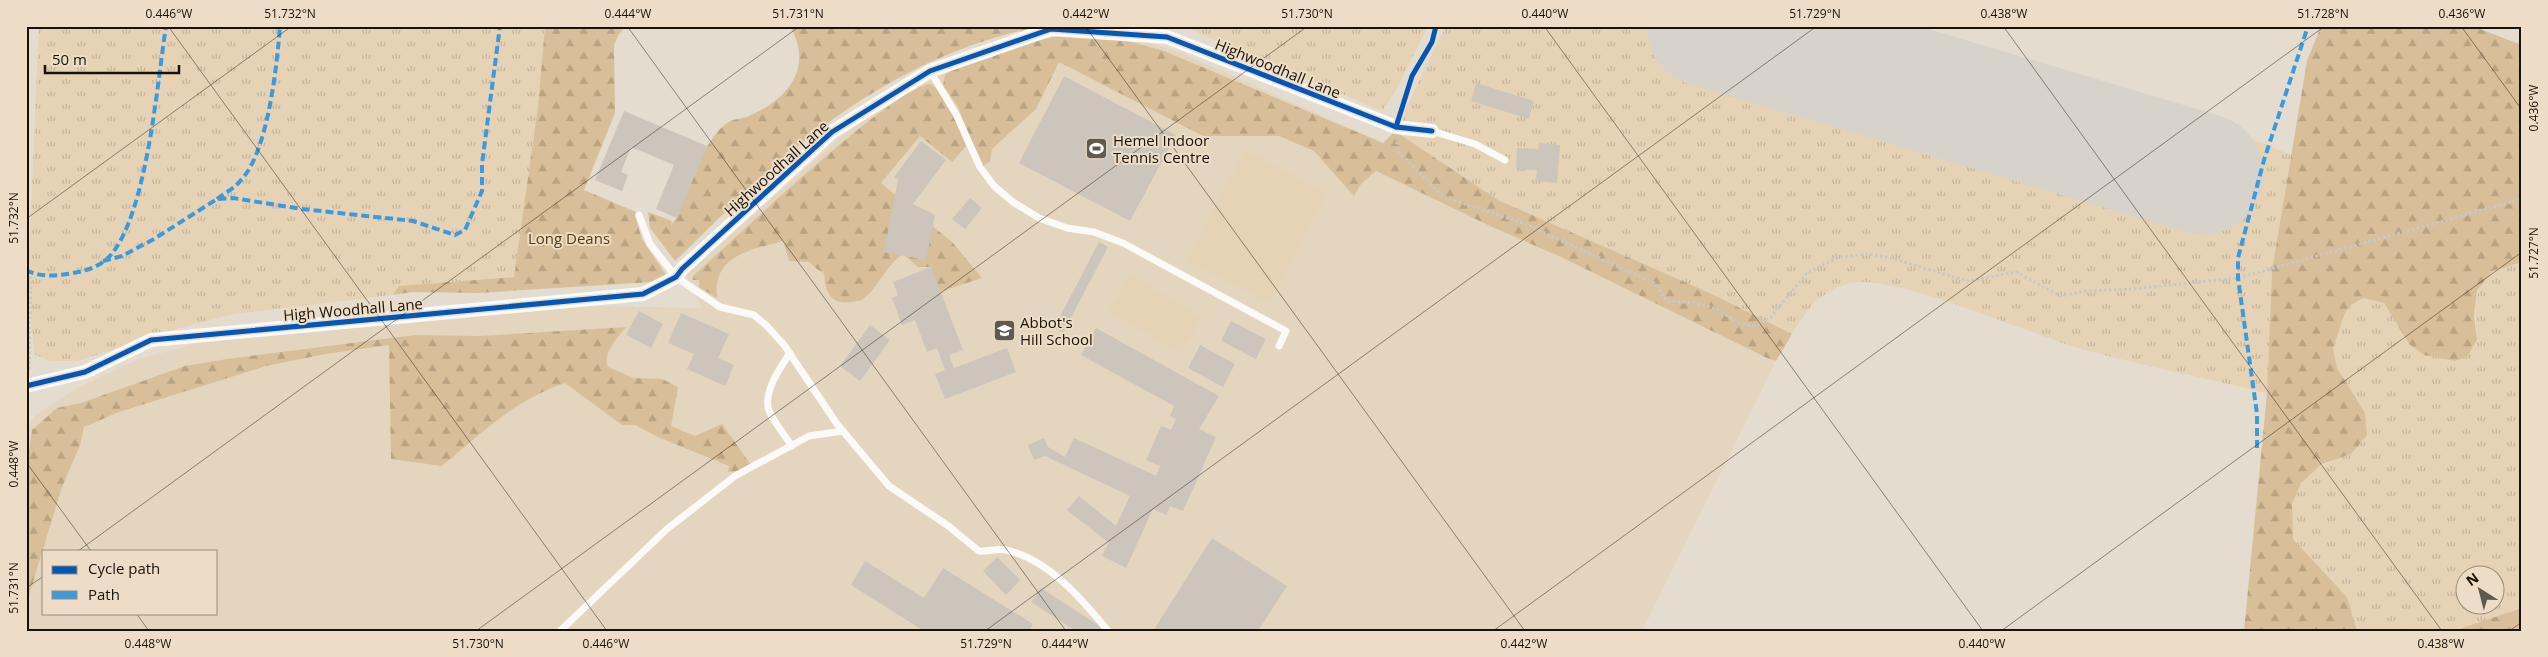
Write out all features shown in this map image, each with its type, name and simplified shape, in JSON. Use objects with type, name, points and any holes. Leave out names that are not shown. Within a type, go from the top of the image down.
[{"type":"street","name":"Highwoodhall Lane","points":[[680,273],[832,132],[930,71],[1051,29],[1166,37],[1396,127],[1432,131]]},
{"type":"street","name":"High Woodhall Lane","points":[[28,386],[85,372],[151,340],[643,294],[680,273]]},
{"type":"lane","points":[[930,71],[956,114],[980,167],[994,186],[1014,202],[1039,218],[1067,228],[1094,232],[1156,259],[1286,331],[1279,346]]},
{"type":"lane","points":[[1432,131],[1476,144],[1506,160]]},
{"type":"lane","points":[[639,215],[650,244],[680,273],[720,306],[754,315],[767,326],[790,353],[843,431],[889,486],[946,525],[979,551],[1006,550],[1035,562],[1068,587],[1108,631]]},
{"type":"lane","points":[[790,353],[776,374],[769,395],[768,409],[792,446]]},
{"type":"lane","points":[[560,631],[567,622],[667,529],[734,476],[809,436],[843,431]]},
{"type":"path","points":[[1396,127],[1397,150],[1444,197],[1523,223],[1654,283],[1667,301],[1696,303],[1717,309],[1738,324],[1756,326],[1770,318],[1807,273],[1839,257],[1869,254],[1891,258],[1967,281],[2016,272],[2060,296],[2086,291],[2131,289],[2254,275],[2522,199]]},
{"type":"path","points":[[26,422],[31,273]]},
{"type":"shaded area","name":"Abbot's Hill School","points":[[1043,34],[1143,41],[1179,52],[1383,143],[1372,169],[1492,227],[1561,257],[1776,361],[1642,631],[26,631],[26,446],[29,425],[36,415],[79,387],[139,359],[202,342],[389,319],[473,317],[592,306],[702,308],[686,275],[841,137],[913,83]]},
{"type":"green space","points":[[39,26],[545,26],[538,106],[514,277],[399,286],[393,295],[234,314],[169,331],[78,361],[50,361],[34,354],[28,272]]},
{"type":"green space","name":"Long Deans","points":[[545,26],[625,26],[614,45],[615,113],[584,190],[636,212],[635,216],[642,239],[666,275],[667,281],[478,293],[412,292],[393,295],[399,286],[514,277],[538,106]]},
{"type":"green space","name":"Long Deans","points":[[790,26],[1043,26],[1009,33],[944,56],[882,87],[852,106],[781,160],[675,261],[650,228],[648,212],[672,221],[671,225],[677,218],[703,154],[718,131],[729,122],[749,116],[763,109],[785,91],[793,80],[798,68],[799,55],[797,41]]},
{"type":"green space","points":[[1182,26],[1428,26],[1395,92],[1382,111]]},
{"type":"green space","points":[[1446,26],[1891,26],[2263,143],[2291,155],[2272,270],[2267,393],[2082,349],[1926,295],[1894,286],[1866,282],[1846,284],[1828,292],[1802,318],[1792,334],[1712,294],[1498,200],[1395,131]]},
{"type":"green space","points":[[2321,26],[2472,26],[2522,45],[2522,262],[2492,271],[2477,291],[2474,317],[2477,339],[2468,356],[2455,361],[2424,355],[2409,344],[2384,303],[2363,298],[2350,306],[2345,313],[2333,348],[2337,368],[2365,413],[2367,435],[2351,454],[2322,464],[2301,483],[2292,504],[2293,539],[2347,597],[2357,631],[2244,631],[2267,393],[2272,270],[2307,61]]},
{"type":"green space","points":[[1058,36],[1120,39],[1164,51],[1383,143],[1395,131],[1498,200],[1712,294],[1792,334],[1776,361],[1767,358],[1561,257],[1492,227],[1376,171],[1361,184],[1354,196],[1314,151],[1279,136],[1203,136],[1059,62],[1036,109],[992,149],[990,161],[982,167],[958,107],[943,85],[945,75],[950,71],[1024,44]]},
{"type":"green space","points":[[931,84],[948,104],[966,146],[952,162],[920,136],[881,183],[953,243],[982,278],[933,294],[931,267],[918,267],[903,254],[891,264],[873,289],[862,300],[845,303],[839,302],[827,290],[824,273],[809,262],[789,261],[783,241],[746,252],[727,264],[717,284],[717,298],[699,287],[699,280],[693,280],[693,276],[849,137],[911,91]]},
{"type":"green space","points":[[1245,150],[1327,193],[1269,303],[1187,260]]},
{"type":"green space","points":[[2520,261],[2522,608],[2506,614],[2506,564],[2456,564],[2456,614],[2505,614],[2456,631],[2357,631],[2347,597],[2293,539],[2291,517],[2295,493],[2307,477],[2332,461],[2351,454],[2365,413],[2337,368],[2333,348],[2345,313],[2350,306],[2363,298],[2384,303],[2394,317],[2477,339],[2476,301],[2478,292],[2487,276],[2500,267]]},
{"type":"green space","points":[[1130,275],[1202,317],[1181,353],[1109,311]]},
{"type":"green space","points":[[626,327],[609,351],[607,357],[608,367],[634,378],[662,379],[678,387],[671,426],[695,436],[722,424],[751,465],[738,471],[728,472],[729,466],[658,437],[635,425],[622,425],[565,383],[531,398],[500,418],[442,466],[391,459],[389,345],[325,354],[266,366],[119,412],[84,427],[80,445],[62,487],[26,605],[26,475],[32,430],[57,408],[81,403],[185,366],[415,335],[480,336]]},
{"type":"green space","points":[[2522,608],[2522,631],[2456,631],[2459,629]]},
{"type":"building","name":"Hemel Indoor Tennis Centre","points":[[1064,76],[1176,135],[1130,221],[1019,163]]},
{"type":"building","points":[[1476,83],[1534,101],[1529,119],[1471,101]]},
{"type":"building","points":[[624,111],[707,146],[677,218],[656,209],[674,165],[631,147],[621,172],[628,175],[622,191],[595,180]]},
{"type":"building","points":[[921,141],[946,160],[913,204],[935,215],[926,260],[884,252],[898,180],[894,177]]},
{"type":"building","points":[[1539,143],[1560,145],[1557,183],[1536,181],[1537,170],[1516,169],[1517,148],[1538,149]]},
{"type":"building","points":[[970,198],[982,208],[965,229],[952,219]]},
{"type":"building","points":[[1099,242],[1108,247],[1063,333],[1054,328]]},
{"type":"building","points":[[931,267],[963,350],[949,355],[954,368],[1007,348],[1016,372],[945,399],[935,374],[945,370],[937,348],[927,352],[915,320],[902,325],[892,298],[898,295],[893,282]]},
{"type":"building","points":[[639,311],[663,324],[651,348],[626,335]]},
{"type":"building","points":[[681,313],[729,334],[718,358],[734,365],[725,386],[687,369],[694,354],[668,343]]},
{"type":"building","points":[[1231,321],[1266,339],[1256,359],[1221,341]]},
{"type":"building","points":[[870,325],[890,340],[860,381],[840,366]]},
{"type":"building","points":[[1096,328],[1219,396],[1199,429],[1216,437],[1183,511],[1170,506],[1166,515],[1153,509],[1126,568],[1102,556],[1109,543],[1067,510],[1079,496],[1116,526],[1130,496],[1045,456],[1034,460],[1028,445],[1044,438],[1048,447],[1065,457],[1074,438],[1156,476],[1160,466],[1146,460],[1161,426],[1171,430],[1176,419],[1170,416],[1174,406],[1081,355]]},
{"type":"building","points":[[1200,345],[1235,364],[1223,387],[1188,368]]},
{"type":"building","points":[[1212,538],[1287,586],[1258,631],[1153,631]]},
{"type":"building","points":[[997,557],[1020,580],[1006,595],[983,571]]},
{"type":"building","points":[[865,561],[924,598],[943,568],[1033,624],[1029,631],[961,631],[957,628],[956,631],[924,631],[851,585]]},
{"type":"building","points":[[1041,588],[1107,631],[1076,631],[1031,602]]},
{"type":"runway","points":[[1707,26],[2203,174]]},
{"type":"marked path","points":[[26,270],[41,275],[52,275],[90,269],[109,257],[122,238],[133,212],[148,148],[166,26]]},
{"type":"marked path","points":[[217,199],[241,180],[258,150],[270,107],[280,26]]},
{"type":"marked path","points":[[103,261],[122,256],[154,239],[217,199],[233,198],[302,209],[413,221],[455,235],[465,230],[482,191],[482,164],[500,26]]},
{"type":"marked path","points":[[2257,448],[2257,414],[2238,278],[2238,258],[2264,160],[2308,26]]},
{"type":"cycle path","points":[[1396,127],[1412,76],[1432,42],[1436,26]]},
{"type":"cycle path","points":[[26,386],[85,372],[151,340],[643,294],[676,277],[682,269],[832,132],[930,71],[1051,29],[1167,37],[1396,127],[1432,131]]},
{"type":"place","name":"Hemel Indoor Tennis Centre","points":[[1097,149]]},
{"type":"place","name":"Abbot's Hill School","points":[[1004,331]]}]
